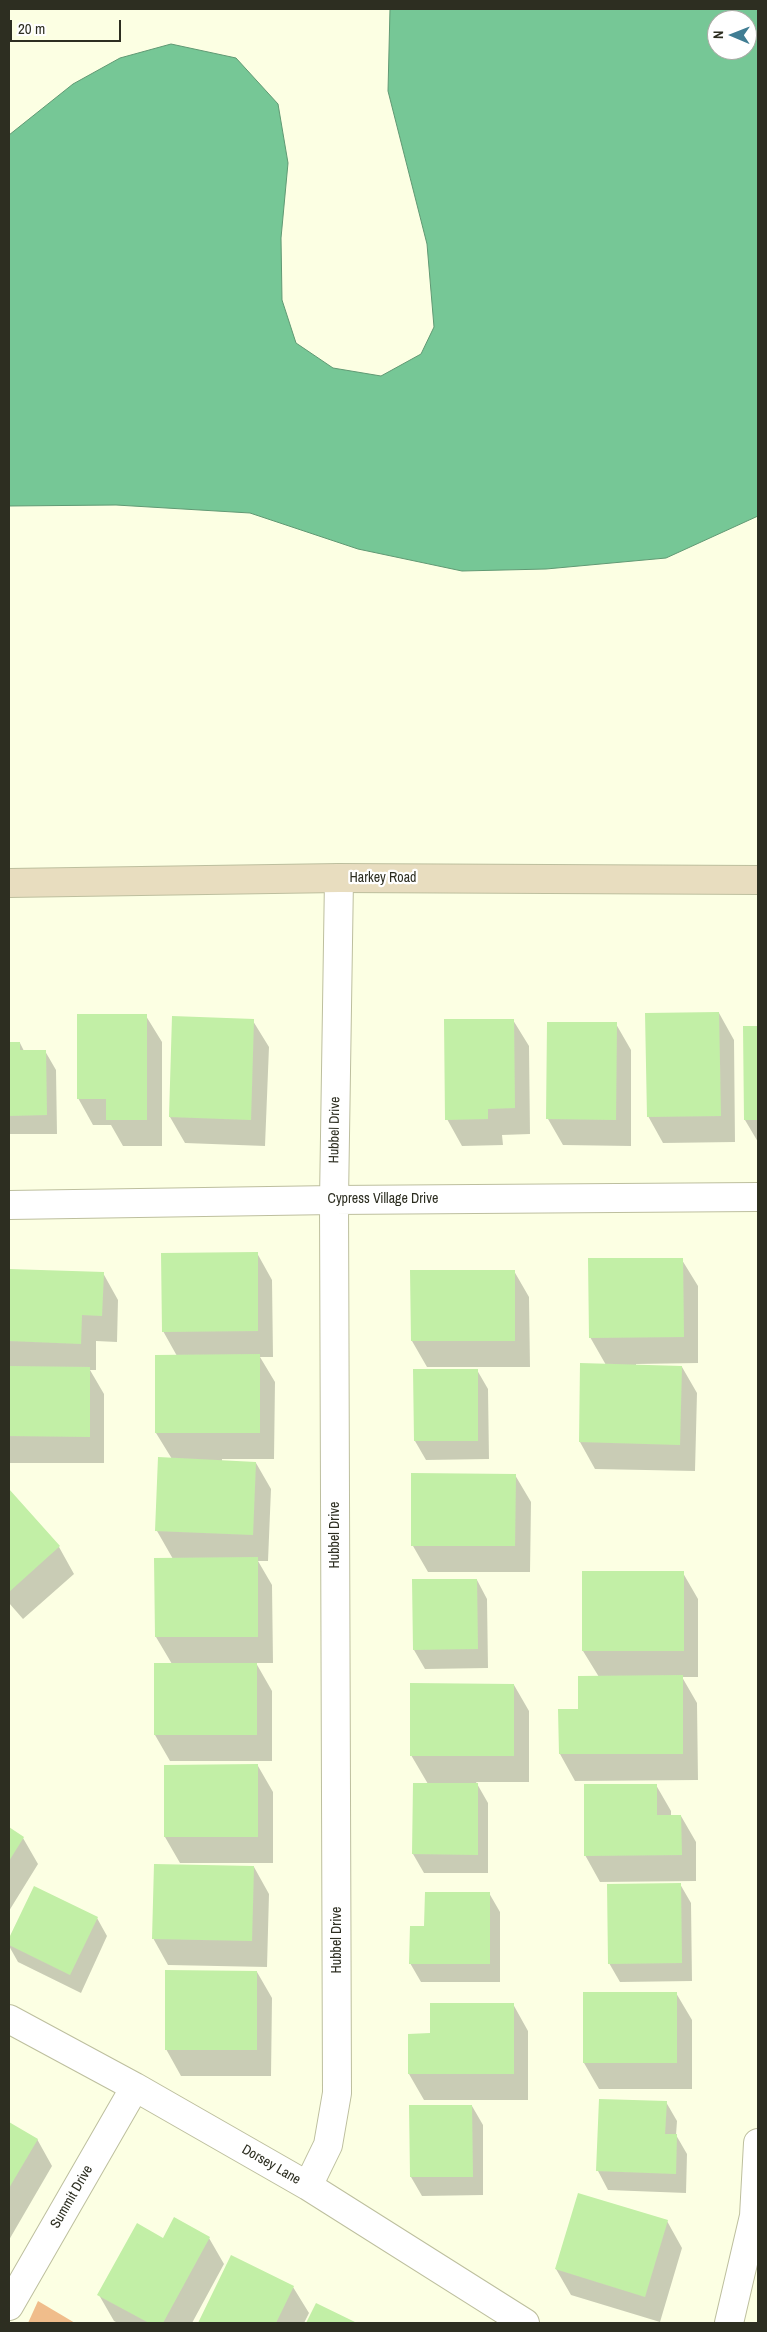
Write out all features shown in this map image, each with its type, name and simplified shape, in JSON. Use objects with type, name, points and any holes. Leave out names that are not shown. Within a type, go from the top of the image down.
[{"type":"street","name":"Harkey Road","points":[[9,883],[339,878],[758,880]]},
{"type":"street","name":"Hubbel Drive","points":[[308,2186],[328,2145],[337,2093],[334,1200],[339,878]]},
{"type":"street","name":"Cypress Village Drive","points":[[9,1206],[334,1200],[758,1197]]},
{"type":"street","name":"Dorsey Lane","points":[[9,2019],[308,2186],[525,2323]]},
{"type":"street","name":"Summit Drive","points":[[9,2306],[135,2088]]},
{"type":"street","points":[[729,2323],[754,2216],[758,2143]]},
{"type":"shaded area","points":[[390,9],[758,9],[758,516],[666,558],[546,569],[462,571],[358,549],[250,513],[116,505],[9,506],[9,135],[73,84],[120,58],[171,44],[236,58],[278,104],[288,163],[281,238],[282,300],[296,343],[333,368],[381,376],[421,354],[434,327],[427,244],[388,91]]},
{"type":"shaded area","points":[[38,2301],[75,2323],[28,2323]]},
{"type":"building","points":[[719,1012],[721,1116],[647,1117],[645,1013]]},
{"type":"building","points":[[77,1014],[147,1014],[147,1120],[106,1120],[106,1099],[77,1099]]},
{"type":"building","points":[[172,1016],[254,1019],[251,1120],[169,1117]]},
{"type":"building","points":[[444,1019],[514,1019],[515,1108],[488,1109],[488,1119],[445,1120]]},
{"type":"building","points":[[547,1022],[617,1022],[616,1120],[546,1119]]},
{"type":"building","points":[[743,1026],[758,1026],[758,1120],[744,1120]]},
{"type":"building","points":[[9,1042],[20,1042],[20,1050],[46,1050],[47,1115],[9,1116]]},
{"type":"building","points":[[258,1252],[258,1331],[162,1332],[161,1253]]},
{"type":"building","points":[[588,1258],[683,1258],[684,1337],[589,1338]]},
{"type":"building","points":[[9,1269],[104,1272],[102,1316],[82,1315],[81,1344],[9,1341]]},
{"type":"building","points":[[410,1270],[515,1270],[515,1341],[411,1341]]},
{"type":"building","points":[[260,1354],[260,1433],[155,1433],[155,1355]]},
{"type":"building","points":[[580,1363],[682,1366],[680,1445],[579,1442]]},
{"type":"building","points":[[9,1366],[90,1367],[90,1437],[9,1436]]},
{"type":"building","points":[[413,1369],[478,1369],[478,1441],[414,1441]]},
{"type":"building","points":[[158,1457],[256,1462],[253,1535],[155,1531]]},
{"type":"building","points":[[411,1473],[516,1474],[515,1546],[411,1546]]},
{"type":"building","points":[[9,1489],[60,1546],[9,1592]]},
{"type":"building","points":[[258,1557],[258,1637],[155,1637],[154,1558]]},
{"type":"building","points":[[582,1571],[684,1571],[684,1651],[582,1651]]},
{"type":"building","points":[[412,1579],[477,1579],[478,1649],[413,1650]]},
{"type":"building","points":[[154,1663],[257,1663],[257,1735],[154,1735]]},
{"type":"building","points":[[683,1675],[683,1754],[559,1754],[558,1709],[578,1709],[578,1676]]},
{"type":"building","points":[[410,1683],[514,1684],[514,1756],[410,1756]]},
{"type":"building","points":[[258,1764],[258,1837],[164,1837],[164,1765]]},
{"type":"building","points":[[413,1783],[478,1783],[478,1855],[412,1854]]},
{"type":"building","points":[[584,1784],[657,1784],[657,1815],[681,1815],[682,1855],[584,1856]]},
{"type":"building","points":[[9,1827],[24,1837],[9,1861]]},
{"type":"building","points":[[154,1864],[254,1866],[252,1941],[152,1939]]},
{"type":"building","points":[[681,1883],[682,1963],[608,1964],[607,1884]]},
{"type":"building","points":[[34,1886],[98,1917],[70,1975],[9,1945],[9,1938]]},
{"type":"building","points":[[425,1892],[490,1892],[490,1964],[409,1964],[410,1926],[424,1926]]},
{"type":"building","points":[[165,1970],[257,1971],[257,2050],[165,2050]]},
{"type":"building","points":[[583,1992],[677,1992],[677,2063],[583,2063]]},
{"type":"building","points":[[430,2003],[514,2003],[514,2074],[408,2074],[408,2034],[430,2033]]},
{"type":"building","points":[[599,2099],[667,2101],[665,2134],[677,2134],[676,2174],[596,2171]]},
{"type":"building","points":[[409,2105],[472,2105],[473,2177],[410,2177]]},
{"type":"building","points":[[9,2122],[38,2139],[9,2188]]},
{"type":"building","points":[[578,2193],[668,2220],[645,2297],[555,2269]]},
{"type":"building","points":[[174,2217],[210,2237],[163,2323],[149,2323],[97,2295],[137,2223],[163,2238]]},
{"type":"building","points":[[231,2255],[294,2286],[276,2323],[198,2323]]},
{"type":"building","points":[[316,2303],[355,2322],[355,2323],[306,2323]]}]
